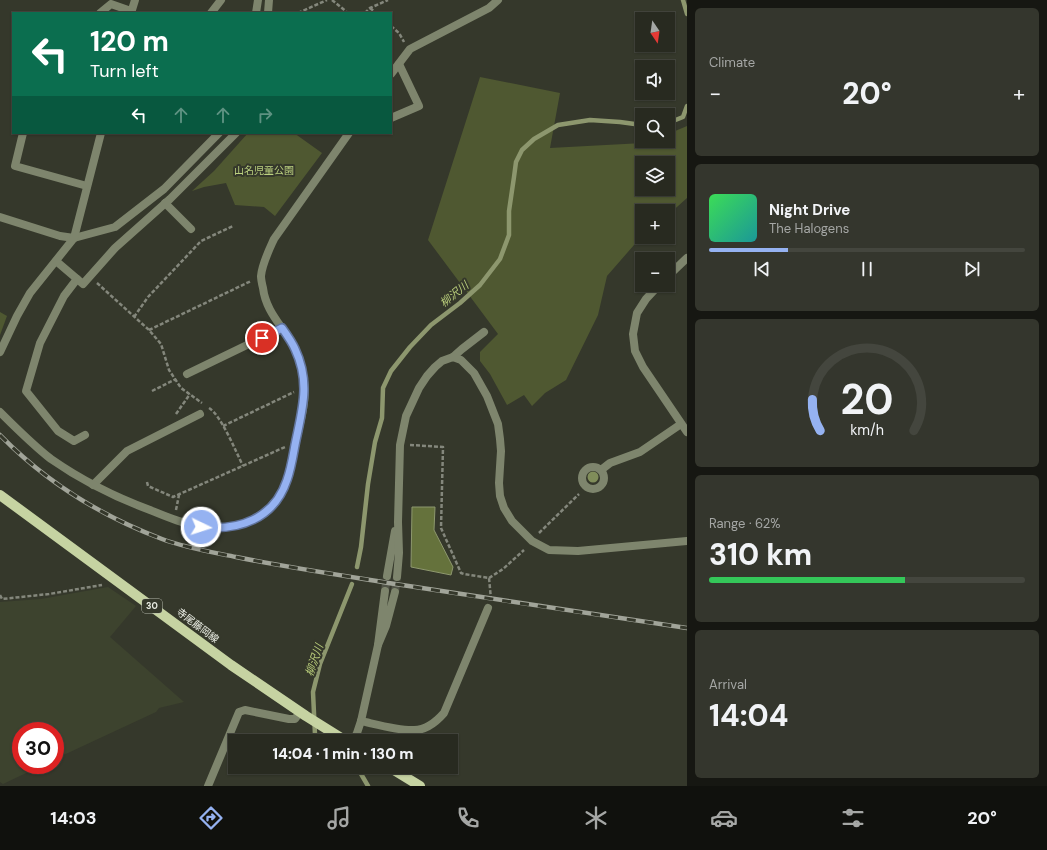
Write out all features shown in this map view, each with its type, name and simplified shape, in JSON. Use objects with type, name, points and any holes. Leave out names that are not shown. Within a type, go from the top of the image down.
[{"type":"main road","name":"寺尾藤岡線","points":[[0,495],[231,665],[334,734]]},
{"type":"main road","points":[[400,774],[420,786]]},
{"type":"street","points":[[101,12],[111,4],[131,12],[135,0]]},
{"type":"street","points":[[213,12],[221,0]]},
{"type":"street","points":[[256,12],[258,0]]},
{"type":"street","points":[[268,12],[269,0]]},
{"type":"street","points":[[392,73],[410,49],[489,8],[498,0]]},
{"type":"street","points":[[392,118],[419,106],[398,64]]},
{"type":"street","points":[[23,134],[15,166],[87,186]]},
{"type":"street","points":[[0,352],[30,293],[74,238],[101,134]]},
{"type":"street","points":[[0,218],[60,236],[74,238],[115,227],[164,189],[218,134]]},
{"type":"street","points":[[56,261],[83,284],[116,248],[165,203],[235,134]]},
{"type":"street","points":[[0,412],[50,458],[83,480],[134,504],[170,518],[201,527],[218,528],[235,526],[254,520],[268,510],[280,497],[288,480],[304,402],[304,382],[301,364],[295,348],[272,315],[264,298],[261,276],[266,257],[274,239],[348,135]]},
{"type":"street","points":[[165,203],[191,229]]},
{"type":"street","points":[[675,269],[687,258]]},
{"type":"street","points":[[77,279],[64,296],[40,343],[26,391],[58,431],[74,441],[85,435]]},
{"type":"street","points":[[652,292],[637,313],[633,334],[635,351],[643,367],[687,432]]},
{"type":"street","points":[[187,374],[282,328]]},
{"type":"street","points":[[397,577],[399,553],[398,522],[400,445],[406,416],[419,388],[435,367],[442,361],[453,357],[484,332]]},
{"type":"street","points":[[453,357],[461,360],[474,373],[487,396],[498,424],[501,451],[498,483],[504,508],[512,521],[532,541],[549,550],[578,551],[687,541]]},
{"type":"street","points":[[93,485],[127,451],[200,414]]},
{"type":"street","points":[[600,470],[610,463],[640,452],[681,424]]},
{"type":"street","points":[[387,576],[398,522]]},
{"type":"street","points":[[356,734],[361,721],[378,645],[384,591]]},
{"type":"street","points":[[378,645],[386,626],[395,592]]},
{"type":"street","points":[[361,721],[415,730],[426,727],[437,721],[444,713],[488,608]]},
{"type":"street","points":[[208,786],[239,712],[245,710],[289,719],[296,719],[303,714]]},
{"type":"path","points":[[300,12],[327,0]]},
{"type":"path","points":[[332,0],[347,12]]},
{"type":"path","points":[[366,12],[370,8],[388,0]]},
{"type":"path","points":[[370,8],[375,12]]},
{"type":"path","points":[[392,27],[399,33],[404,42]]},
{"type":"path","points":[[134,317],[148,297],[201,241],[233,226]]},
{"type":"path","points":[[148,330],[253,280]]},
{"type":"path","points":[[96,282],[161,344],[168,370],[181,388],[214,411],[243,466]]},
{"type":"path","points":[[152,391],[175,380]]},
{"type":"path","points":[[223,426],[296,390]]},
{"type":"path","points":[[174,415],[190,394]]},
{"type":"path","points":[[409,445],[443,447],[441,528],[461,573],[489,578],[503,569],[524,550]]},
{"type":"path","points":[[147,482],[148,486],[173,497],[287,446]]},
{"type":"path","points":[[539,533],[579,494]]},
{"type":"path","points":[[175,513],[180,495]]},
{"type":"path","points":[[0,595],[2,599],[49,594],[104,585],[114,578]]},
{"type":"path","points":[[488,608],[491,599],[489,578]]},
{"type":"shaded area","points":[[412,507],[435,507],[434,530],[453,567],[451,575],[411,567]]},
{"type":"shaded area","points":[[108,587],[136,606],[110,637],[184,702],[159,708],[156,712],[64,755],[64,722],[12,722],[12,774],[24,774],[3,784],[0,782],[0,602],[41,599]]},
{"type":"green space","points":[[480,77],[560,93],[550,148],[635,143],[635,148],[675,148],[675,131],[687,126],[687,198],[675,209],[675,204],[635,204],[635,244],[607,276],[598,315],[566,380],[545,393],[532,406],[524,395],[507,405],[490,374],[480,361],[480,352],[498,334],[428,240]]},
{"type":"green space","name":"山名児童公園","points":[[247,134],[295,134],[322,153],[275,216],[264,207],[235,205],[226,183],[192,191],[214,171]]},
{"type":"green space","points":[[0,312],[7,316],[0,335]]},
{"type":"waterway","name":"柳沢川","points":[[683,0],[687,14]]},
{"type":"waterway","name":"柳沢川","points":[[675,120],[683,117],[687,106]]},
{"type":"waterway","name":"柳沢川","points":[[357,567],[375,442],[382,418],[383,388],[391,371],[410,347],[431,325],[460,303],[480,285],[500,259],[509,235],[509,211],[516,162],[522,150],[534,139],[558,125],[590,120],[635,124]]},
{"type":"waterway","name":"柳沢川","points":[[315,734],[313,692],[320,664],[352,584]]},
{"type":"waterway","name":"柳沢川","points":[[361,774],[368,786]]},
{"type":"tunnel","points":[[385,591],[387,576]]},
{"type":"tunnel","points":[[395,592],[397,577]]},
{"type":"railway","points":[[0,435],[36,468],[75,496],[117,520],[180,545],[199,550],[319,572],[687,628]]},
{"type":"route","points":[[201,527],[218,528],[235,526],[254,520],[268,510],[280,497],[288,480],[304,402],[304,382],[301,364],[295,348],[282,328],[262,338]]}]
